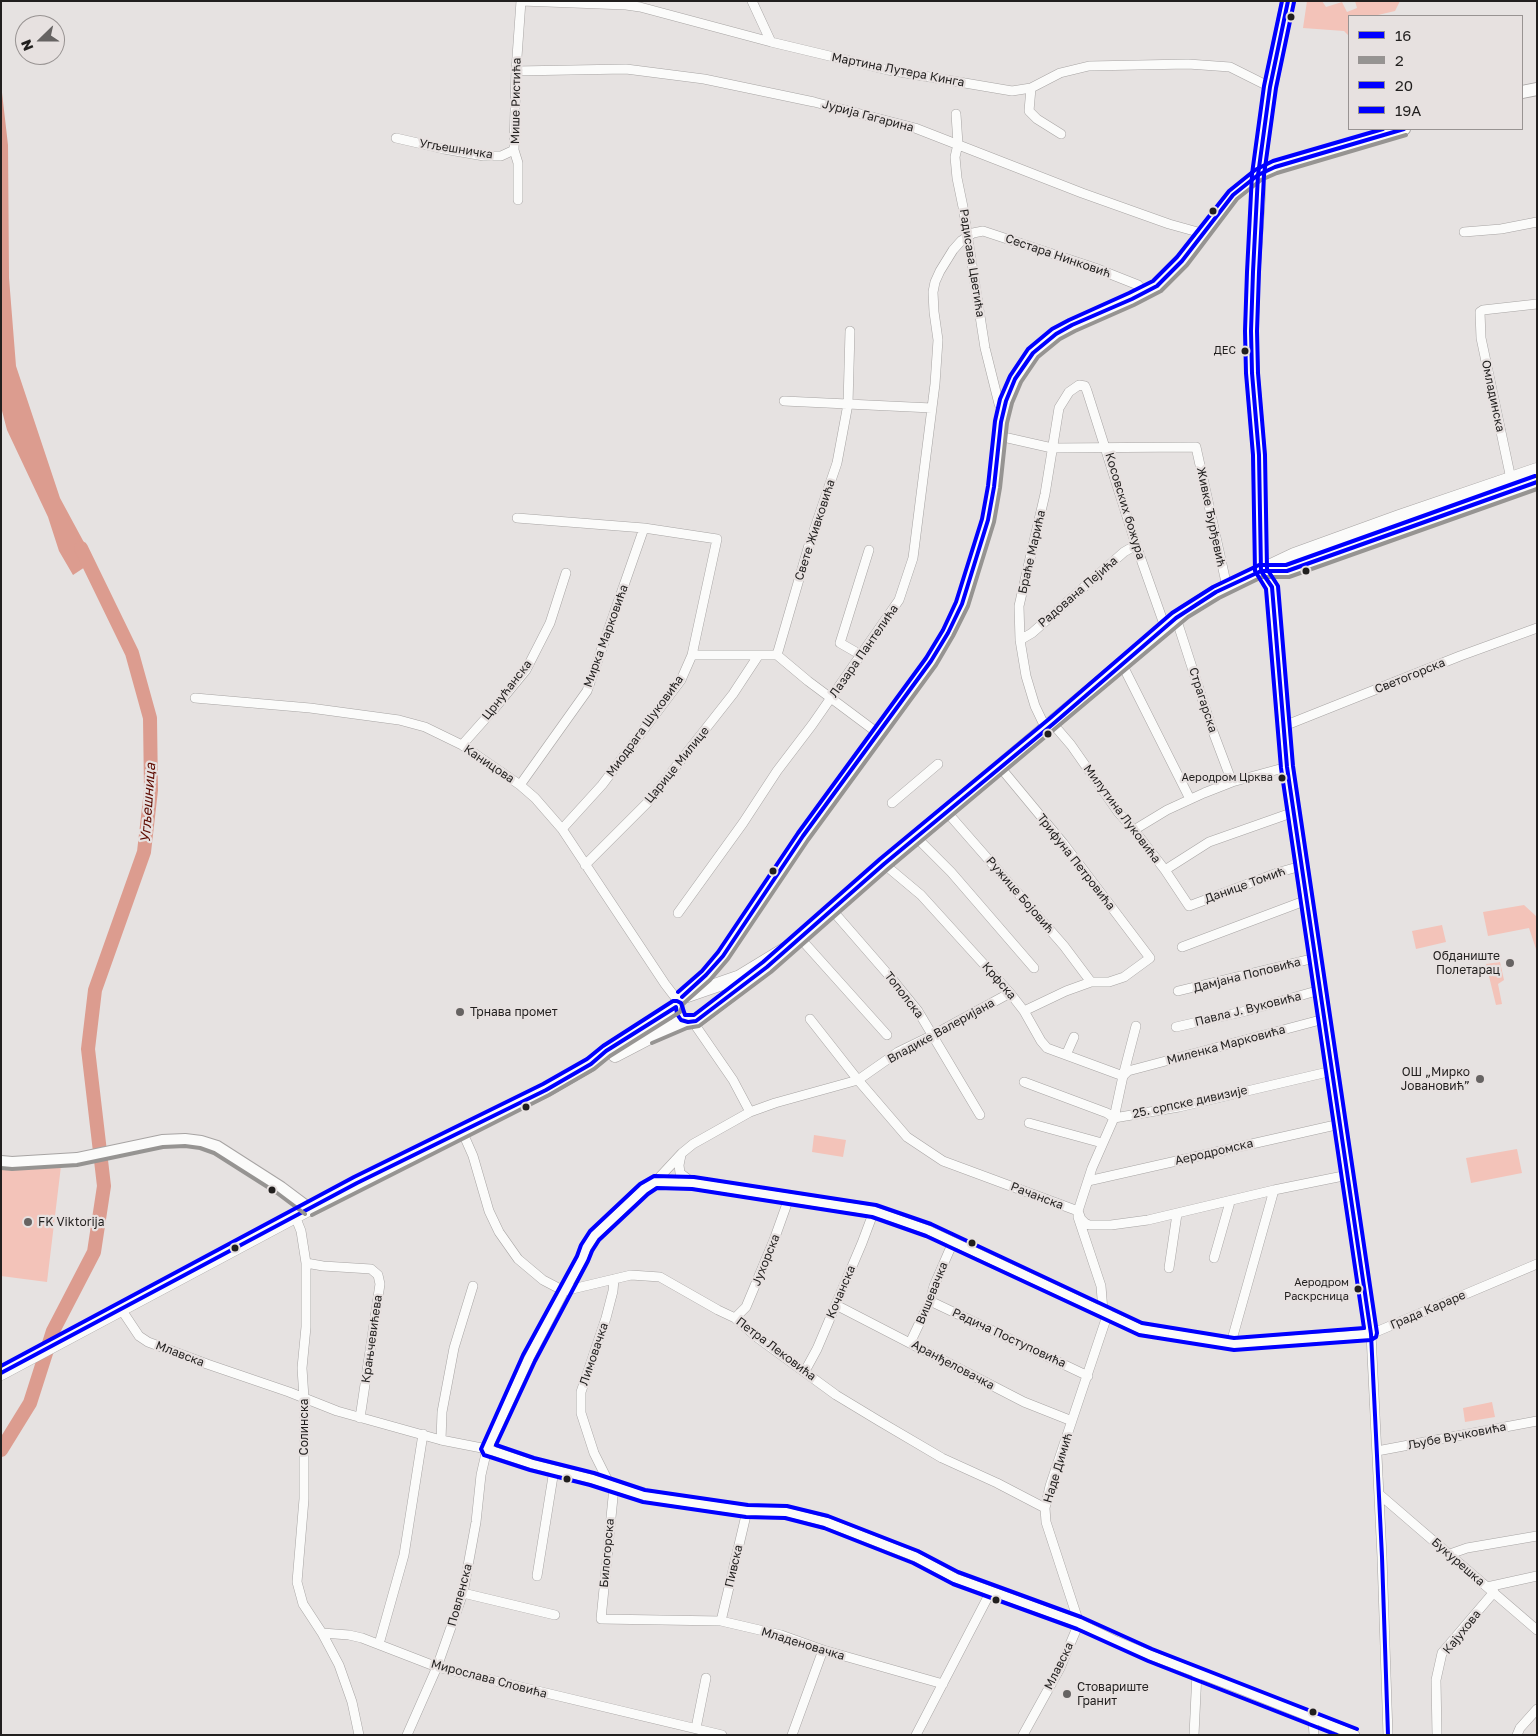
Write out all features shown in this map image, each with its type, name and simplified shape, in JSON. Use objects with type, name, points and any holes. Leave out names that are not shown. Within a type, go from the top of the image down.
[{"type":"main road","points":[[1261,571],[1259,455],[1252,373],[1253,272],[1258,175],[1270,87],[1288,1]]},
{"type":"main road","points":[[591,1064],[614,1056],[663,1030],[693,1020],[767,967],[884,864],[1170,622],[1227,587],[1294,556],[1537,470]]},
{"type":"main road","points":[[1261,571],[1287,571],[1537,482]]},
{"type":"main road","points":[[1,1373],[87,1329],[294,1216],[524,1101],[591,1064],[682,1000],[740,977],[786,950]]},
{"type":"main road","points":[[682,1000],[698,999],[702,1004],[702,1012],[693,1020]]},
{"type":"main road","points":[[682,1000],[677,1014],[693,1020]]},
{"type":"street","name":"Мартина Лутера Кинга","points":[[521,1],[626,5],[888,70],[1012,91],[1031,88],[1060,72],[1089,66],[1188,64],[1230,67],[1270,87]]},
{"type":"street","name":"Мише Ристића","points":[[518,200],[518,163],[514,150],[516,71],[521,1]]},
{"type":"street","points":[[752,1],[771,42]]},
{"type":"street","name":"Јурија Гагарина","points":[[516,71],[626,69],[704,80],[814,102],[915,128],[1082,193],[1169,224],[1204,234]]},
{"type":"street","points":[[1031,88],[1029,112],[1061,134]]},
{"type":"street","points":[[1523,92],[1537,89]]},
{"type":"street","name":"Радисава Цветића","points":[[956,114],[958,144],[955,157],[985,348],[999,404],[1004,409]]},
{"type":"street","points":[[682,1000],[723,956],[803,836],[879,734],[936,654],[948,633],[962,604],[988,520],[1004,409],[1015,379],[1034,353],[1048,340],[1078,322],[1157,286],[1171,273],[1204,234],[1234,195],[1258,175],[1275,168],[1401,130]]},
{"type":"street","name":"Угљешничка","points":[[396,138],[484,156],[501,156],[514,150]]},
{"type":"street","points":[[1464,232],[1507,228],[1537,222]]},
{"type":"street","name":"Сестара Нинковић","points":[[968,238],[977,231],[993,234],[1095,268],[1138,285],[1145,293]]},
{"type":"street","name":"Лазара Пантелића","points":[[678,913],[899,600],[913,558],[932,408],[938,353],[933,302],[935,282],[946,260],[958,245],[968,238]]},
{"type":"street","name":"Омладинска","points":[[1511,479],[1481,338],[1480,312],[1483,310],[1537,304]]},
{"type":"street","name":"Свете Живковића","points":[[777,655],[809,545],[837,463],[848,404],[850,331]]},
{"type":"street","name":"Браће Марића","points":[[1049,726],[1038,715],[1030,693],[1020,640],[1019,606],[1045,494],[1057,416],[1062,403],[1074,388],[1082,385],[1085,386]]},
{"type":"street","name":"Косовских божура","points":[[1085,386],[1136,545],[1170,622]]},
{"type":"street","points":[[784,401],[932,408]]},
{"type":"street","points":[[999,436],[1052,448],[1106,448]]},
{"type":"street","name":"Живке Ђурђевић","points":[[1106,448],[1196,447],[1227,587]]},
{"type":"street","points":[[518,518],[644,528]]},
{"type":"street","name":"Миодрага Шуковића","points":[[562,829],[602,785],[659,710],[681,680],[692,655],[717,539],[644,528]]},
{"type":"street","name":"Мирка Марковића","points":[[520,785],[587,691],[644,528]]},
{"type":"street","name":"Радована Пејића","points":[[1020,640],[1032,633],[1124,552],[1136,545]]},
{"type":"street","points":[[861,655],[840,643],[869,550]]},
{"type":"street","points":[[1261,571],[1272,587],[1287,767],[1371,1334],[1380,1494],[1388,1735]]},
{"type":"street","name":"Црнућанска","points":[[462,745],[526,670],[550,623],[566,573]]},
{"type":"street","name":"Страгарска","points":[[1170,622],[1232,782]]},
{"type":"street","name":"Светогорска","points":[[1284,726],[1460,656],[1537,628]]},
{"type":"street","points":[[692,655],[777,655],[808,681],[879,734]]},
{"type":"street","name":"Царице Милице","points":[[585,865],[648,802],[733,694],[758,656]]},
{"type":"street","points":[[1122,664],[1190,799]]},
{"type":"street","name":"Каницова","points":[[195,698],[310,708],[399,720],[425,727],[462,745],[520,785],[535,798],[562,829],[665,984],[682,1000]]},
{"type":"street","name":"Милутина Луковића","points":[[1049,726],[1071,745],[1118,812],[1165,870],[1189,906]]},
{"type":"street","points":[[892,803],[938,764]]},
{"type":"street","name":"Трифуна Петровића","points":[[1000,767],[1063,843],[1150,958],[1124,977],[1109,982],[1091,982]]},
{"type":"street","points":[[1134,830],[1167,810],[1190,799],[1232,782],[1287,767]]},
{"type":"street","name":"Ружице Бојовић","points":[[946,811],[1064,946],[1091,982]]},
{"type":"street","points":[[1165,870],[1208,842],[1294,812]]},
{"type":"street","points":[[916,837],[951,872],[1034,968]]},
{"type":"street","name":"Крфска","points":[[884,864],[921,895],[1010,993],[1024,1011],[1047,1048],[1125,1074]]},
{"type":"street","name":"Данице Томић","points":[[1189,906],[1301,866]]},
{"type":"street","points":[[1182,947],[1307,900]]},
{"type":"street","name":"Тополска","points":[[832,910],[918,1011],[980,1115]]},
{"type":"street","points":[[800,938],[888,1035]]},
{"type":"street","name":"Дамјана Поповића","points":[[1178,991],[1315,958]]},
{"type":"street","points":[[1024,1011],[1066,991],[1091,982]]},
{"type":"street","name":"Павла Ј. Вуковића","points":[[1176,1027],[1320,990]]},
{"type":"street","name":"Владике Валеријана","points":[[487,1449],[525,1367],[583,1258],[586,1248],[594,1236],[644,1189],[655,1182],[682,1153],[694,1144],[750,1112],[775,1102],[858,1080],[898,1052],[1010,993]]},
{"type":"street","name":"Рачанска","points":[[810,1019],[907,1138],[943,1161],[1078,1211],[1085,1223],[1131,1223],[1348,1175]]},
{"type":"street","name":"Миленка Марковића","points":[[1125,1074],[1324,1019]]},
{"type":"street","points":[[693,1020],[733,1080],[750,1112]]},
{"type":"street","points":[[1078,1211],[1102,1143],[1114,1118],[1136,1026]]},
{"type":"street","points":[[1066,1055],[1074,1037]]},
{"type":"street","name":"25. српске дивизије","points":[[1114,1118],[1179,1107],[1332,1071]]},
{"type":"street","points":[[1024,1082],[1107,1113],[1114,1118]]},
{"type":"street","points":[[1029,1123],[1102,1143]]},
{"type":"street","name":"Аеродромска","points":[[1088,1181],[1340,1124]]},
{"type":"street","points":[[462,1131],[489,1211],[505,1242],[525,1267],[543,1280],[564,1291]]},
{"type":"street","points":[[1,1162],[77,1159],[162,1141],[185,1140],[202,1142],[222,1151],[281,1188],[309,1209]]},
{"type":"street","points":[[682,1153],[679,1165],[680,1173],[693,1183]]},
{"type":"street","name":"Града Караре","points":[[655,1182],[693,1183],[874,1211],[928,1230],[1140,1329],[1231,1343],[1371,1334],[1537,1264]]},
{"type":"street","points":[[1231,1343],[1274,1190]]},
{"type":"street","name":"Јухорска","points":[[735,1318],[746,1308],[789,1198]]},
{"type":"street","points":[[1214,1258],[1230,1202]]},
{"type":"street","name":"Кочанска","points":[[805,1371],[817,1349],[836,1305],[874,1211]]},
{"type":"street","name":"Наде Димић","points":[[1078,1211],[1078,1217],[1101,1286],[1105,1312],[1088,1376],[1050,1486],[1045,1508],[1046,1522],[1079,1623]]},
{"type":"street","points":[[1169,1268],[1177,1214]]},
{"type":"street","name":"Солинска","points":[[294,1216],[301,1231],[306,1263],[306,1327],[302,1368],[304,1398],[304,1499],[297,1582],[303,1604],[322,1633],[339,1665],[349,1693],[358,1735]]},
{"type":"street","name":"Вишевачка","points":[[910,1343],[930,1301],[934,1286],[953,1242]]},
{"type":"street","name":"Крањчевићева","points":[[306,1263],[371,1269],[378,1276],[380,1284],[360,1418]]},
{"type":"street","name":"Петра Лековића","points":[[564,1291],[631,1275],[660,1276],[735,1318],[758,1338],[836,1394],[942,1458],[997,1483],[1045,1508]]},
{"type":"street","name":"Лимовачка","points":[[612,1486],[594,1453],[581,1413],[581,1392],[614,1291],[614,1279]]},
{"type":"street","points":[[441,1440],[442,1412],[454,1348],[474,1286]]},
{"type":"street","name":"Радича Поступовића","points":[[930,1301],[1088,1376]]},
{"type":"street","name":"Аранђеловачка","points":[[836,1305],[1024,1402],[1072,1421]]},
{"type":"street","name":"Млавска","points":[[121,1309],[139,1336],[148,1342],[337,1411],[441,1440],[487,1449],[644,1496],[747,1510],[786,1512],[826,1522],[916,1557],[956,1578],[1079,1623],[1060,1668],[1023,1735]]},
{"type":"street","name":"Љубе Вучковића","points":[[1377,1451],[1537,1421]]},
{"type":"street","points":[[322,1633],[349,1635],[379,1644],[404,1555],[423,1434]]},
{"type":"street","name":"Повленска","points":[[407,1735],[436,1667],[463,1593],[476,1522],[481,1475],[487,1449]]},
{"type":"street","points":[[537,1576],[554,1470]]},
{"type":"street","name":"Билогорска","points":[[601,1619],[612,1486]]},
{"type":"street","name":"Букурешка","points":[[1380,1494],[1537,1630]]},
{"type":"street","name":"Пивска","points":[[721,1621],[747,1510]]},
{"type":"street","points":[[1450,1554],[1467,1548],[1537,1536]]},
{"type":"street","points":[[1490,1590],[1537,1576]]},
{"type":"street","name":"Кајухова","points":[[1437,1735],[1436,1680],[1442,1653],[1490,1590]]},
{"type":"street","points":[[916,1735],[991,1591]]},
{"type":"street","points":[[463,1593],[555,1615]]},
{"type":"street","name":"Младеновачка","points":[[601,1619],[721,1621],[781,1635],[823,1650],[943,1684]]},
{"type":"street","points":[[1079,1623],[1116,1641],[1355,1735]]},
{"type":"street","name":"Мирослава Словића","points":[[379,1644],[436,1667],[722,1735]]},
{"type":"street","points":[[792,1735],[823,1650]]},
{"type":"street","points":[[1194,1735],[1197,1672]]},
{"type":"street","points":[[696,1728],[706,1678]]},
{"type":"street","points":[[1517,1735],[1520,1728],[1537,1709]]},
{"type":"street","points":[[1314,1718],[1314,1735]]},
{"type":"shaded area","points":[[1307,1],[1322,1],[1326,7],[1342,2],[1347,12],[1357,8],[1355,1],[1400,1],[1395,11],[1378,15],[1348,15],[1348,35],[1344,31],[1303,28]]},
{"type":"shaded area","points":[[1,84],[8,145],[9,278],[16,366],[60,498],[94,561],[73,575],[59,551],[48,517],[7,430],[1,407]]},
{"type":"shaded area","points":[[1524,905],[1536,916],[1537,952],[1529,928],[1488,936],[1483,912]]},
{"type":"shaded area","points":[[1442,925],[1446,942],[1416,949],[1412,931]]},
{"type":"shaded area","points":[[1500,962],[1504,980],[1498,984],[1502,1004],[1496,1005],[1486,964]]},
{"type":"shaded area","points":[[814,1135],[846,1140],[843,1157],[812,1152]]},
{"type":"shaded area","points":[[1517,1149],[1522,1173],[1471,1183],[1466,1158]]},
{"type":"shaded area","name":"FK Viktorija","points":[[61,1166],[47,1282],[1,1276],[1,1167]]},
{"type":"shaded area","points":[[1492,1402],[1495,1417],[1465,1422],[1463,1408]]},
{"type":"waterway","name":"Угљешница","points":[[1,1450],[30,1403],[53,1331],[94,1252],[104,1186],[88,1049],[95,990],[144,852],[151,790],[150,718],[132,653],[81,548]]},
{"type":"transit line","name":"19А","points":[[1282,1],[1264,86],[1252,174],[1247,272],[1246,373],[1253,455],[1255,571],[1266,589],[1281,768],[1364,1328],[1234,1338],[1142,1323],[931,1224],[876,1205],[694,1177],[654,1176],[640,1184],[590,1231],[581,1245],[577,1256],[523,1355],[481,1449],[484,1455],[643,1502],[746,1517],[785,1518],[824,1528],[913,1563],[953,1584],[1077,1629],[1148,1661],[1337,1735]]},
{"type":"transit line","name":"20","points":[[1288,1],[1270,87],[1258,175],[1253,272],[1252,373],[1259,455],[1261,571],[1272,587],[1287,767],[1371,1334],[1382,1557],[1388,1735]]},
{"type":"transit line","points":[[1294,2],[1276,88],[1264,175],[1259,272],[1258,373],[1265,455],[1267,569],[1278,586],[1293,766],[1377,1333],[1376,1337],[1371,1340],[1234,1350],[1139,1335],[926,1236],[872,1217],[692,1189],[657,1188],[648,1194],[599,1240],[592,1251],[535,1361],[496,1445],[534,1458],[594,1473],[645,1490],[748,1505],[787,1506],[828,1516],[918,1551],[958,1572],[1081,1617],[1152,1649],[1357,1729]]},
{"type":"transit line","points":[[678,992],[702,971],[718,952],[798,833],[926,658],[943,630],[956,602],[982,519],[988,486],[995,421],[1000,399],[1010,376],[1028,349],[1052,329],[1153,281],[1177,257],[1229,191],[1255,170],[1273,161],[1380,130]]},
{"type":"transit line","name":"16","points":[[682,997],[723,956],[803,836],[931,661],[948,633],[962,604],[988,520],[994,487],[1001,422],[1006,401],[1015,379],[1033,353],[1056,334],[1072,325],[1157,286],[1182,261],[1233,195],[1258,175],[1275,167],[1401,130]]},
{"type":"transit line","name":"2","points":[[312,1215],[549,1095],[594,1069],[610,1056],[680,1012],[683,1004],[710,980],[728,959],[808,840],[936,665],[953,636],[968,606],[994,522],[1000,488],[1007,423],[1012,403],[1021,382],[1038,357],[1060,339],[1161,291],[1187,265],[1237,199],[1261,180],[1277,173],[1406,135]]},
{"type":"transit line","points":[[1,1366],[354,1177],[543,1084],[587,1059],[603,1046],[673,1001],[681,1003],[685,1015],[694,1015],[763,962],[880,859],[1049,719],[1172,613],[1213,587],[1259,565],[1286,565],[1535,476]]},
{"type":"transit line","name":"16","points":[[1,1373],[357,1183],[546,1090],[591,1064],[606,1051],[676,1007],[677,1014],[681,1020],[688,1022],[696,1021],[767,967],[884,864],[1053,724],[1176,618],[1216,592],[1261,571],[1287,571],[1537,482]]},
{"type":"transit line","name":"2","points":[[652,1043],[687,1028],[699,1026],[771,972],[888,869],[1188,617],[1219,598],[1262,577],[1289,577],[1537,489]]},
{"type":"transit line","name":"2","points":[[1,1168],[77,1165],[163,1147],[185,1146],[200,1148],[214,1153],[277,1193],[305,1214]]},
{"type":"place","name":"ДЕС","points":[[1245,351]]},
{"type":"place","name":"Аеродром Црква","points":[[1282,778]]},
{"type":"place","name":"Обданиште Полетарац","points":[[1510,963]]},
{"type":"place","name":"Трнава промет","points":[[460,1012]]},
{"type":"place","name":"ОШ „Мирко Јовановић”","points":[[1480,1079]]},
{"type":"place","name":"FK Viktorija","points":[[28,1222]]},
{"type":"place","name":"Аеродром Раскрсница","points":[[1358,1289]]},
{"type":"place","name":"Стовариште Гранит","points":[[1067,1694]]}]
